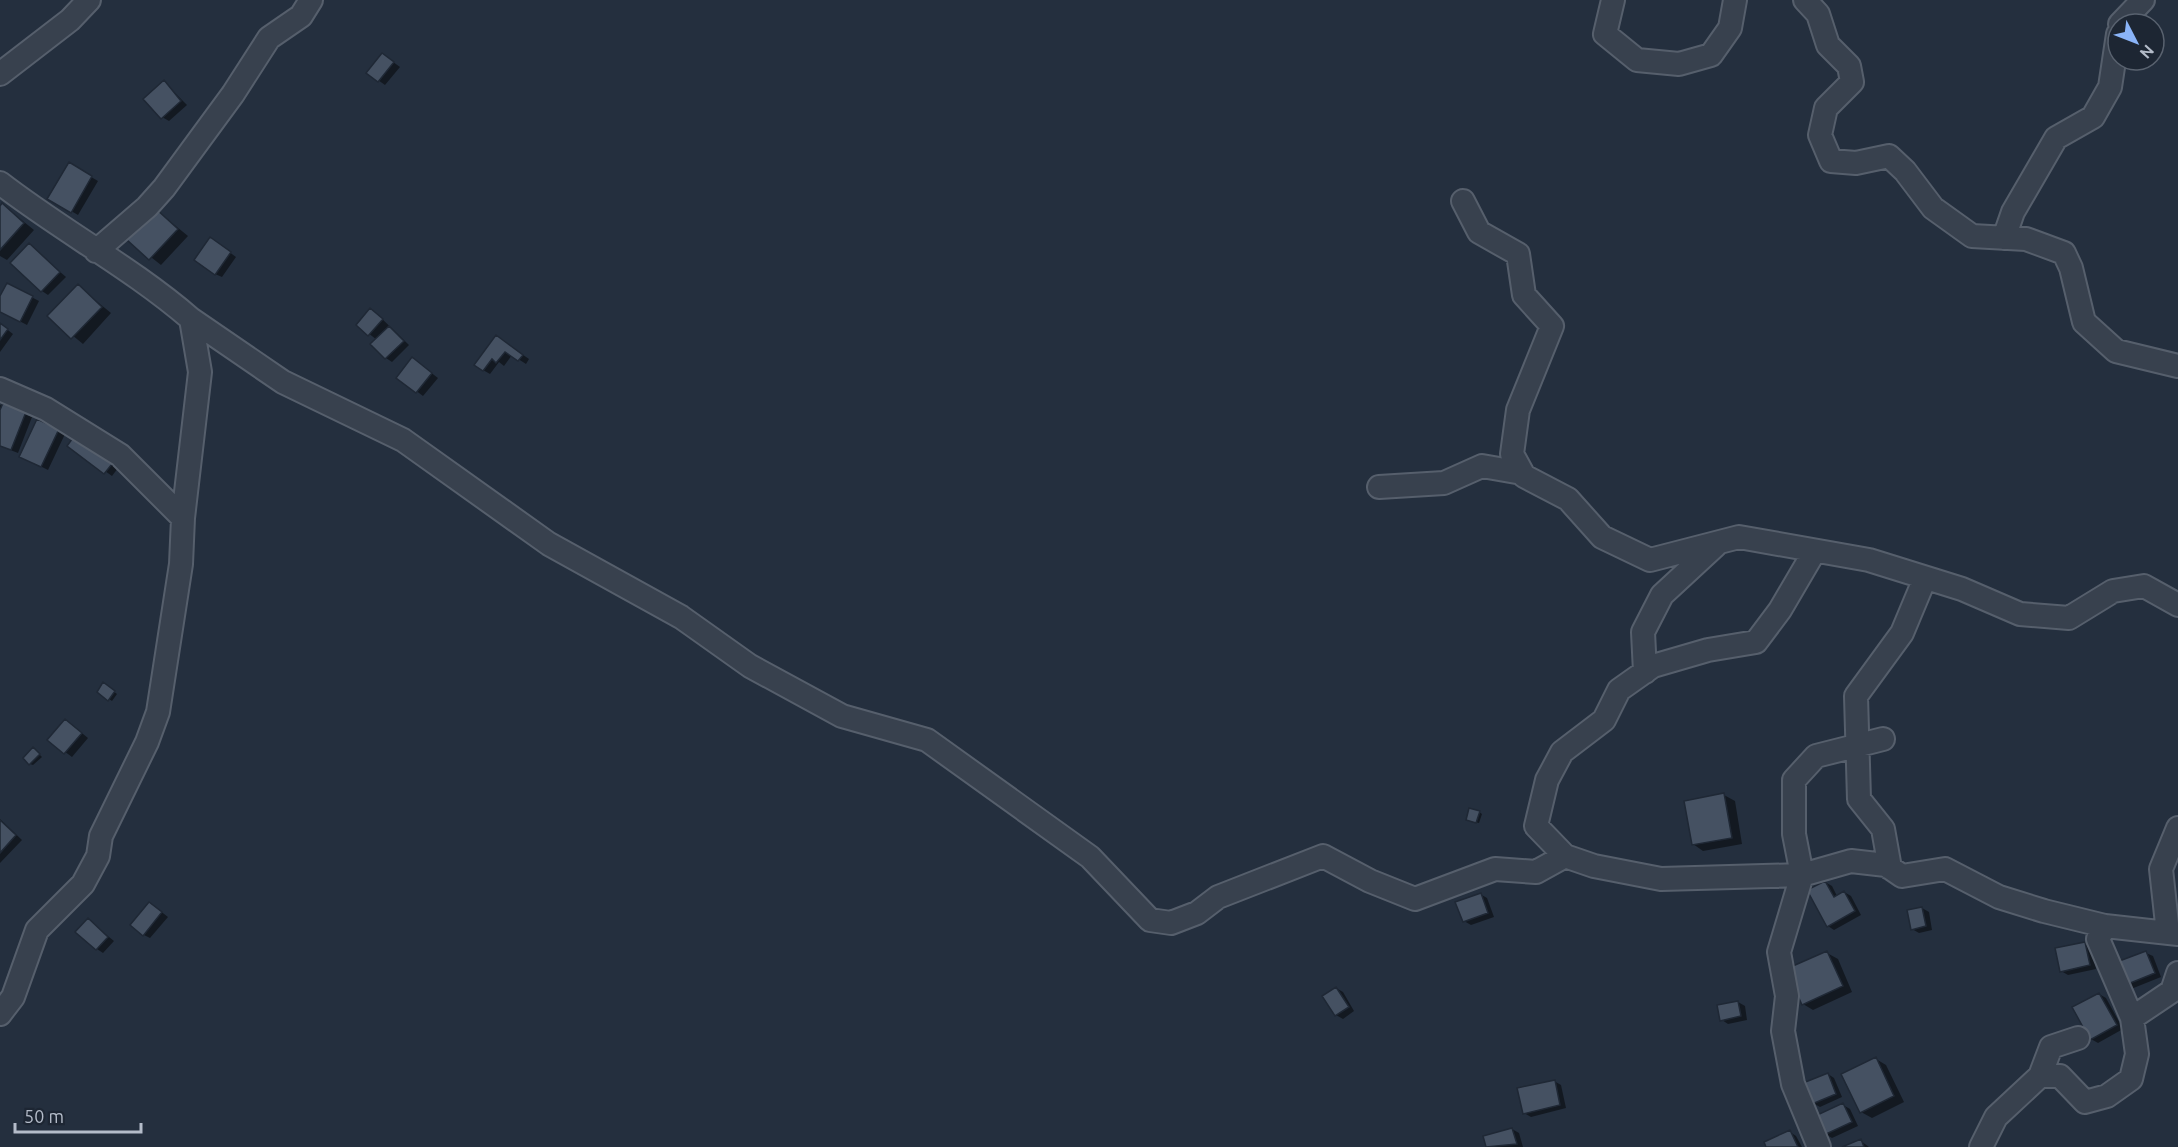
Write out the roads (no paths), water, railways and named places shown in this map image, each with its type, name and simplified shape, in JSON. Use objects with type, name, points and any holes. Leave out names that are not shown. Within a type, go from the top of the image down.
[{"type":"street","points":[[0,74],[70,20],[89,0]]},
{"type":"street","points":[[96,251],[147,207],[164,188],[233,94],[269,38],[301,16],[311,0]]},
{"type":"street","points":[[1613,0],[1605,34],[1637,60],[1679,64],[1711,55],[1730,28],[1735,0]]},
{"type":"street","points":[[2132,12],[2144,0]]},
{"type":"street","points":[[1815,5],[1828,45],[1849,66],[1852,82],[1826,108],[1820,135],[1832,161],[1856,163],[1889,156],[1905,171],[1933,208],[1972,236],[2026,239],[2064,253],[2071,268],[2084,322],[2116,351],[2178,366]]},
{"type":"street","points":[[2004,238],[2013,212],[2056,138],[2093,117],[2110,87],[2112,72]]},
{"type":"street","points":[[0,183],[44,217],[170,300],[191,318],[283,382],[404,440],[549,544],[681,616],[750,666],[842,716],[927,740],[1090,857],[1150,920],[1171,923],[1180,920],[1197,913],[1218,897],[1323,856],[1370,881],[1415,898],[1495,869],[1536,873],[1565,855]]},
{"type":"street","points":[[1463,201],[1479,232],[1518,254],[1524,295],[1552,326],[1518,410],[1512,454],[1524,476],[1568,499],[1602,537],[1650,560],[1739,537],[1869,560],[1962,589],[2020,614],[2069,618],[2114,591],[2144,586],[2178,605]]},
{"type":"street","points":[[0,1014],[13,997],[29,946],[37,930],[83,884],[98,856],[101,836],[147,742],[158,712],[181,564],[183,518],[200,372],[191,318]]},
{"type":"street","points":[[0,389],[46,409],[120,455],[183,518]]},
{"type":"street","points":[[1380,487],[1444,483],[1482,466],[1522,473]]},
{"type":"street","points":[[1645,672],[1643,632],[1662,594],[1719,543]]},
{"type":"street","points":[[1814,552],[1780,610],[1756,642],[1708,651],[1653,666],[1619,690],[1604,720],[1562,752],[1547,780],[1536,826],[1565,855],[1594,866],[1661,879],[1802,875],[1851,861],[1886,865],[1902,876],[1945,869],[1999,897],[2105,926],[2173,933],[2162,870],[2178,828]]},
{"type":"street","points":[[1655,559],[1657,604]]},
{"type":"street","points":[[1890,868],[1883,829],[1859,799],[1855,746],[1856,696],[1902,633],[1925,578]]},
{"type":"street","points":[[1819,1147],[1792,1084],[1783,1031],[1787,996],[1779,951],[1802,875],[1794,834],[1794,780],[1816,756],[1883,739]]},
{"type":"street","points":[[2040,1076],[2060,1076],[2085,1102],[2107,1096],[2132,1079],[2137,1054],[2132,1018],[2098,939],[2105,926]]},
{"type":"street","points":[[2132,1018],[2172,991],[2178,973]]},
{"type":"street","points":[[1981,1147],[1996,1117],[2040,1076],[2051,1047],[2078,1038]]}]
